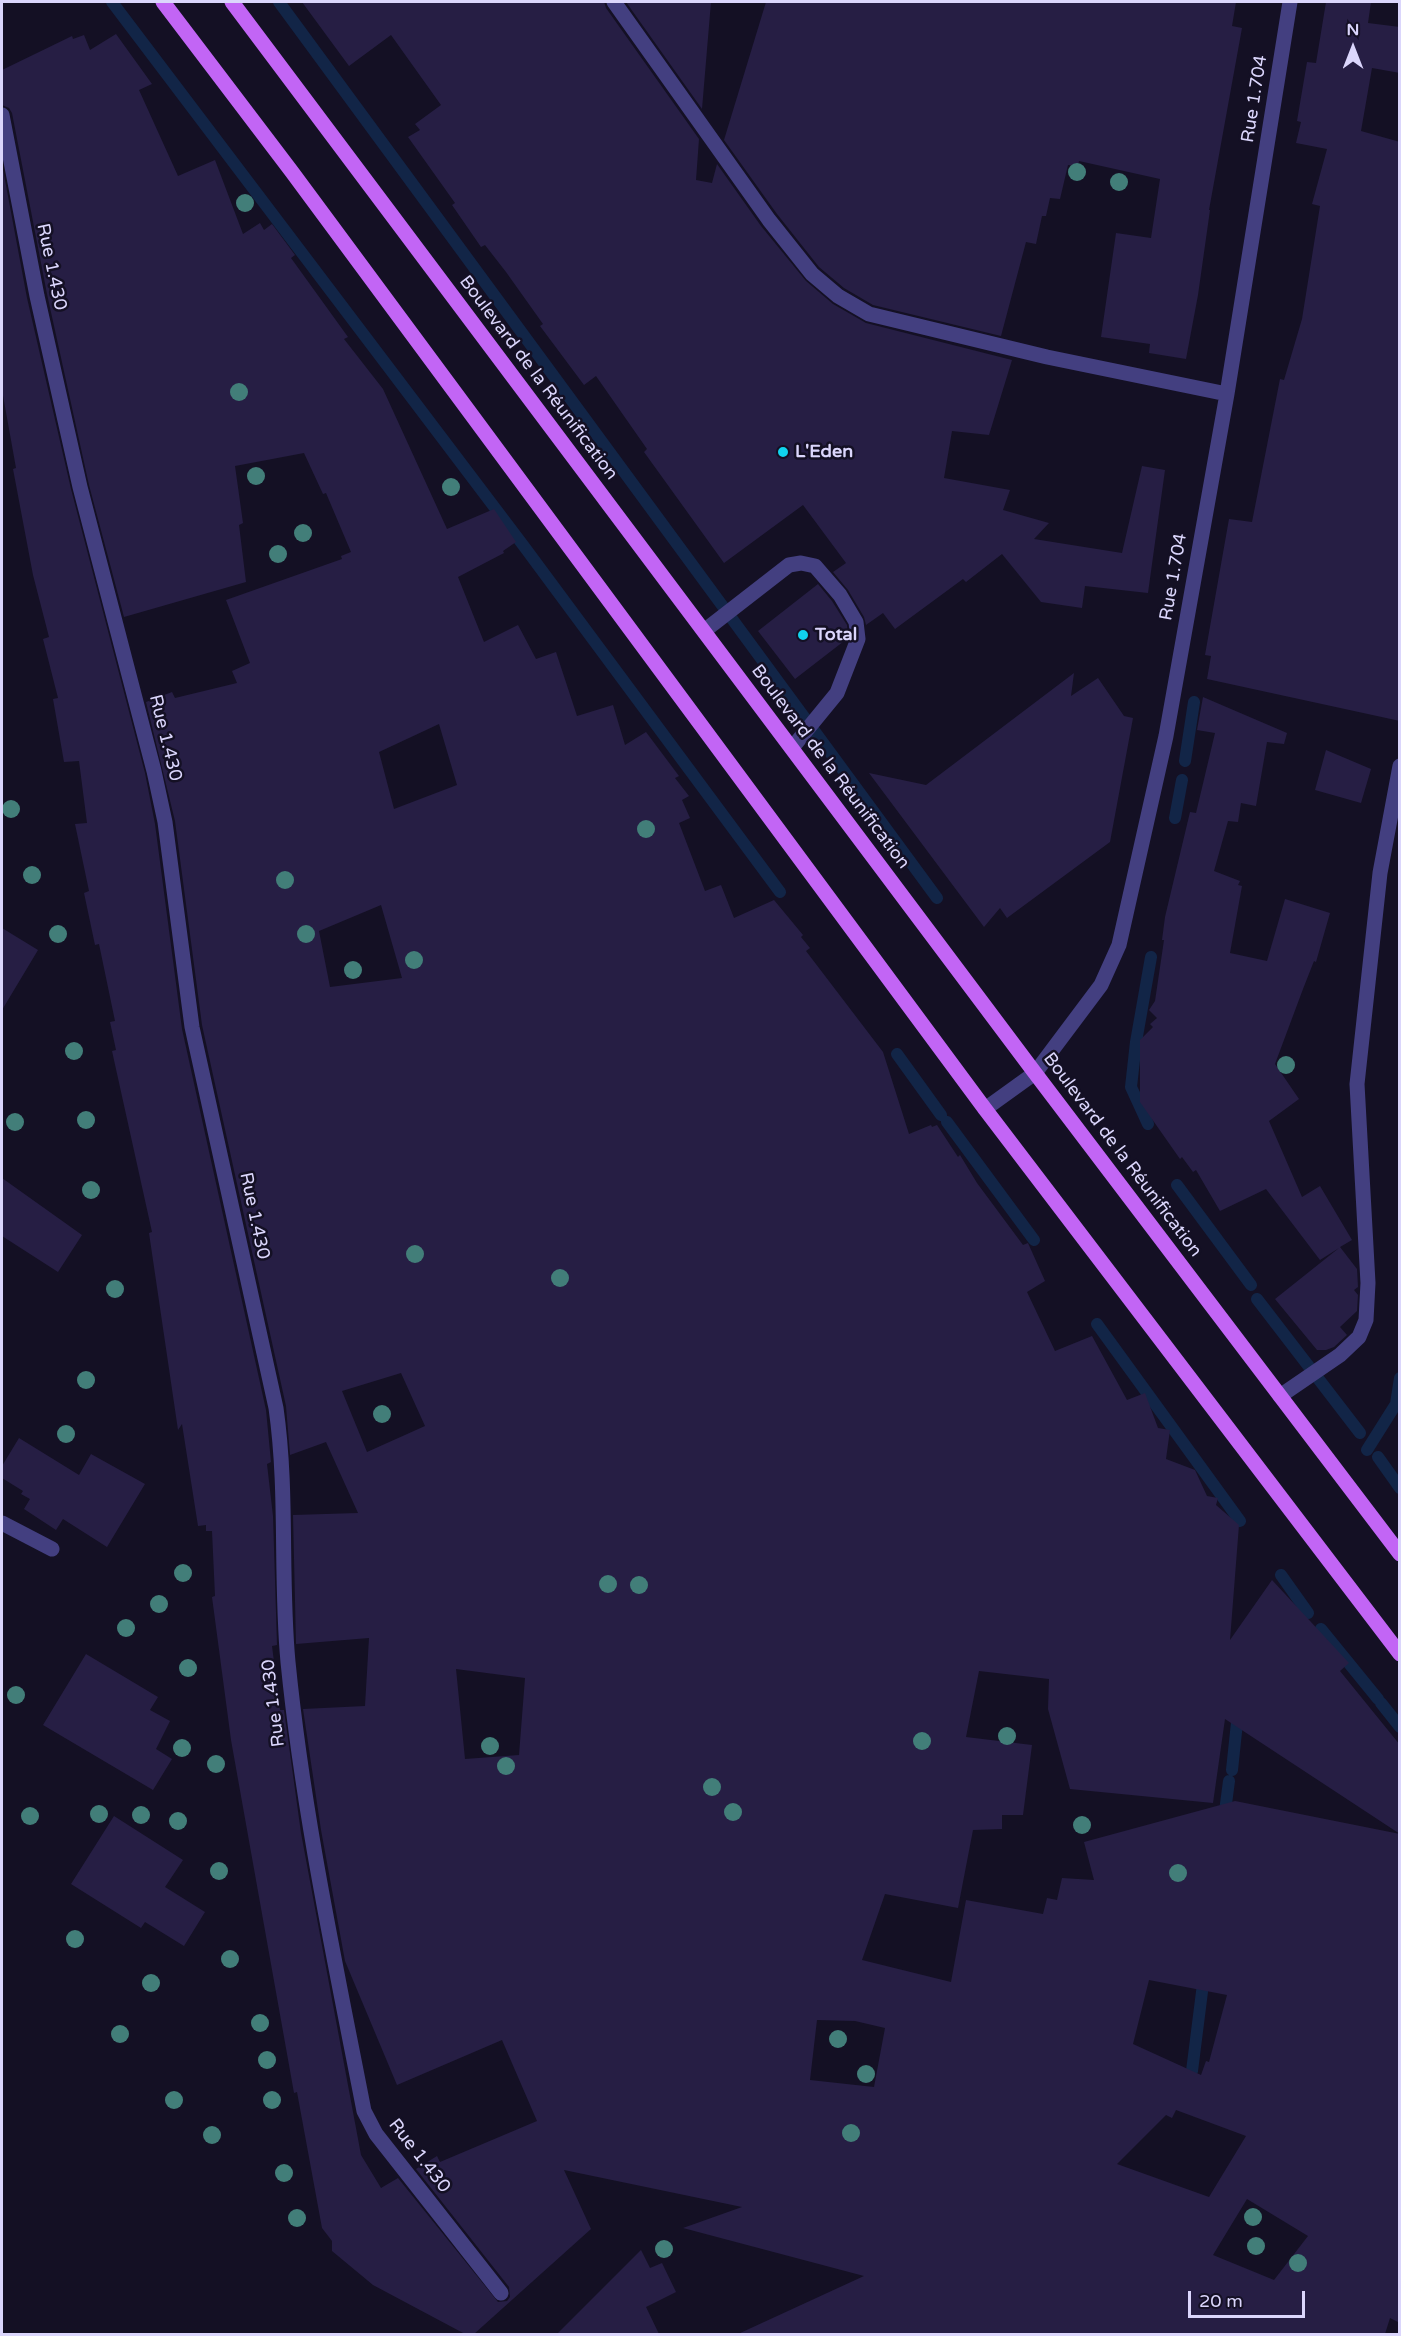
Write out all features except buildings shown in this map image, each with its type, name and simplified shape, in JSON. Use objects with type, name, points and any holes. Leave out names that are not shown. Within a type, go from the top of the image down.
[{"type":"main road","points":[[163,2],[306,191],[985,1109],[1400,1654]]},
{"type":"main road","name":"Boulevard de la Réunification","points":[[232,2],[1035,1073],[1400,1554]]},
{"type":"street","points":[[614,2],[769,219],[812,274],[838,296],[869,314],[1047,357],[1227,394]]},
{"type":"street","name":"Rue 1.704","points":[[985,1109],[1035,1073],[1101,985],[1119,945],[1166,736],[1227,394],[1290,2]]},
{"type":"street","name":"Rue 1.430","points":[[2,115],[37,296],[80,487],[154,771],[165,822],[192,1027],[276,1408],[281,1444],[288,1656],[292,1701],[315,1860],[364,2111],[376,2134],[501,2293]]},
{"type":"street","points":[[704,632],[789,565],[801,563],[815,566],[840,595],[856,622],[858,639],[837,693],[792,748]]},
{"type":"street","points":[[1280,1396],[1340,1354],[1359,1337],[1366,1320],[1368,1283],[1357,1084],[1380,873],[1400,765]]},
{"type":"street","points":[[2,1523],[52,1549]]},
{"type":"waterway","points":[[112,2],[523,545],[780,892]]},
{"type":"waterway","points":[[279,2],[937,898]]},
{"type":"waterway","points":[[1185,761],[1194,702]]},
{"type":"waterway","points":[[1175,818],[1182,780]]},
{"type":"waterway","points":[[1148,1124],[1131,1087],[1136,1042],[1151,957]]},
{"type":"waterway","points":[[897,1054],[941,1115]]},
{"type":"waterway","points":[[947,1122],[1034,1240]]},
{"type":"waterway","points":[[1177,1185],[1251,1285]]},
{"type":"waterway","points":[[1257,1299],[1360,1433]]},
{"type":"waterway","points":[[1097,1324],[1240,1521]]},
{"type":"waterway","points":[[1367,1450],[1396,1404],[1400,1378]]},
{"type":"waterway","points":[[1378,1457],[1400,1488]]},
{"type":"waterway","points":[[1281,1575],[1308,1613]]},
{"type":"waterway","points":[[1321,1629],[1378,1699]]},
{"type":"waterway","points":[[1381,1703],[1400,1727]]},
{"type":"waterway","points":[[1232,1770],[1238,1713]]},
{"type":"waterway","points":[[1224,1819],[1229,1781]]},
{"type":"waterway","points":[[1192,2071],[1204,1976]]},
{"type":"place","name":"L'Eden","points":[[783,452]]},
{"type":"place","name":"Total","points":[[803,635]]}]
